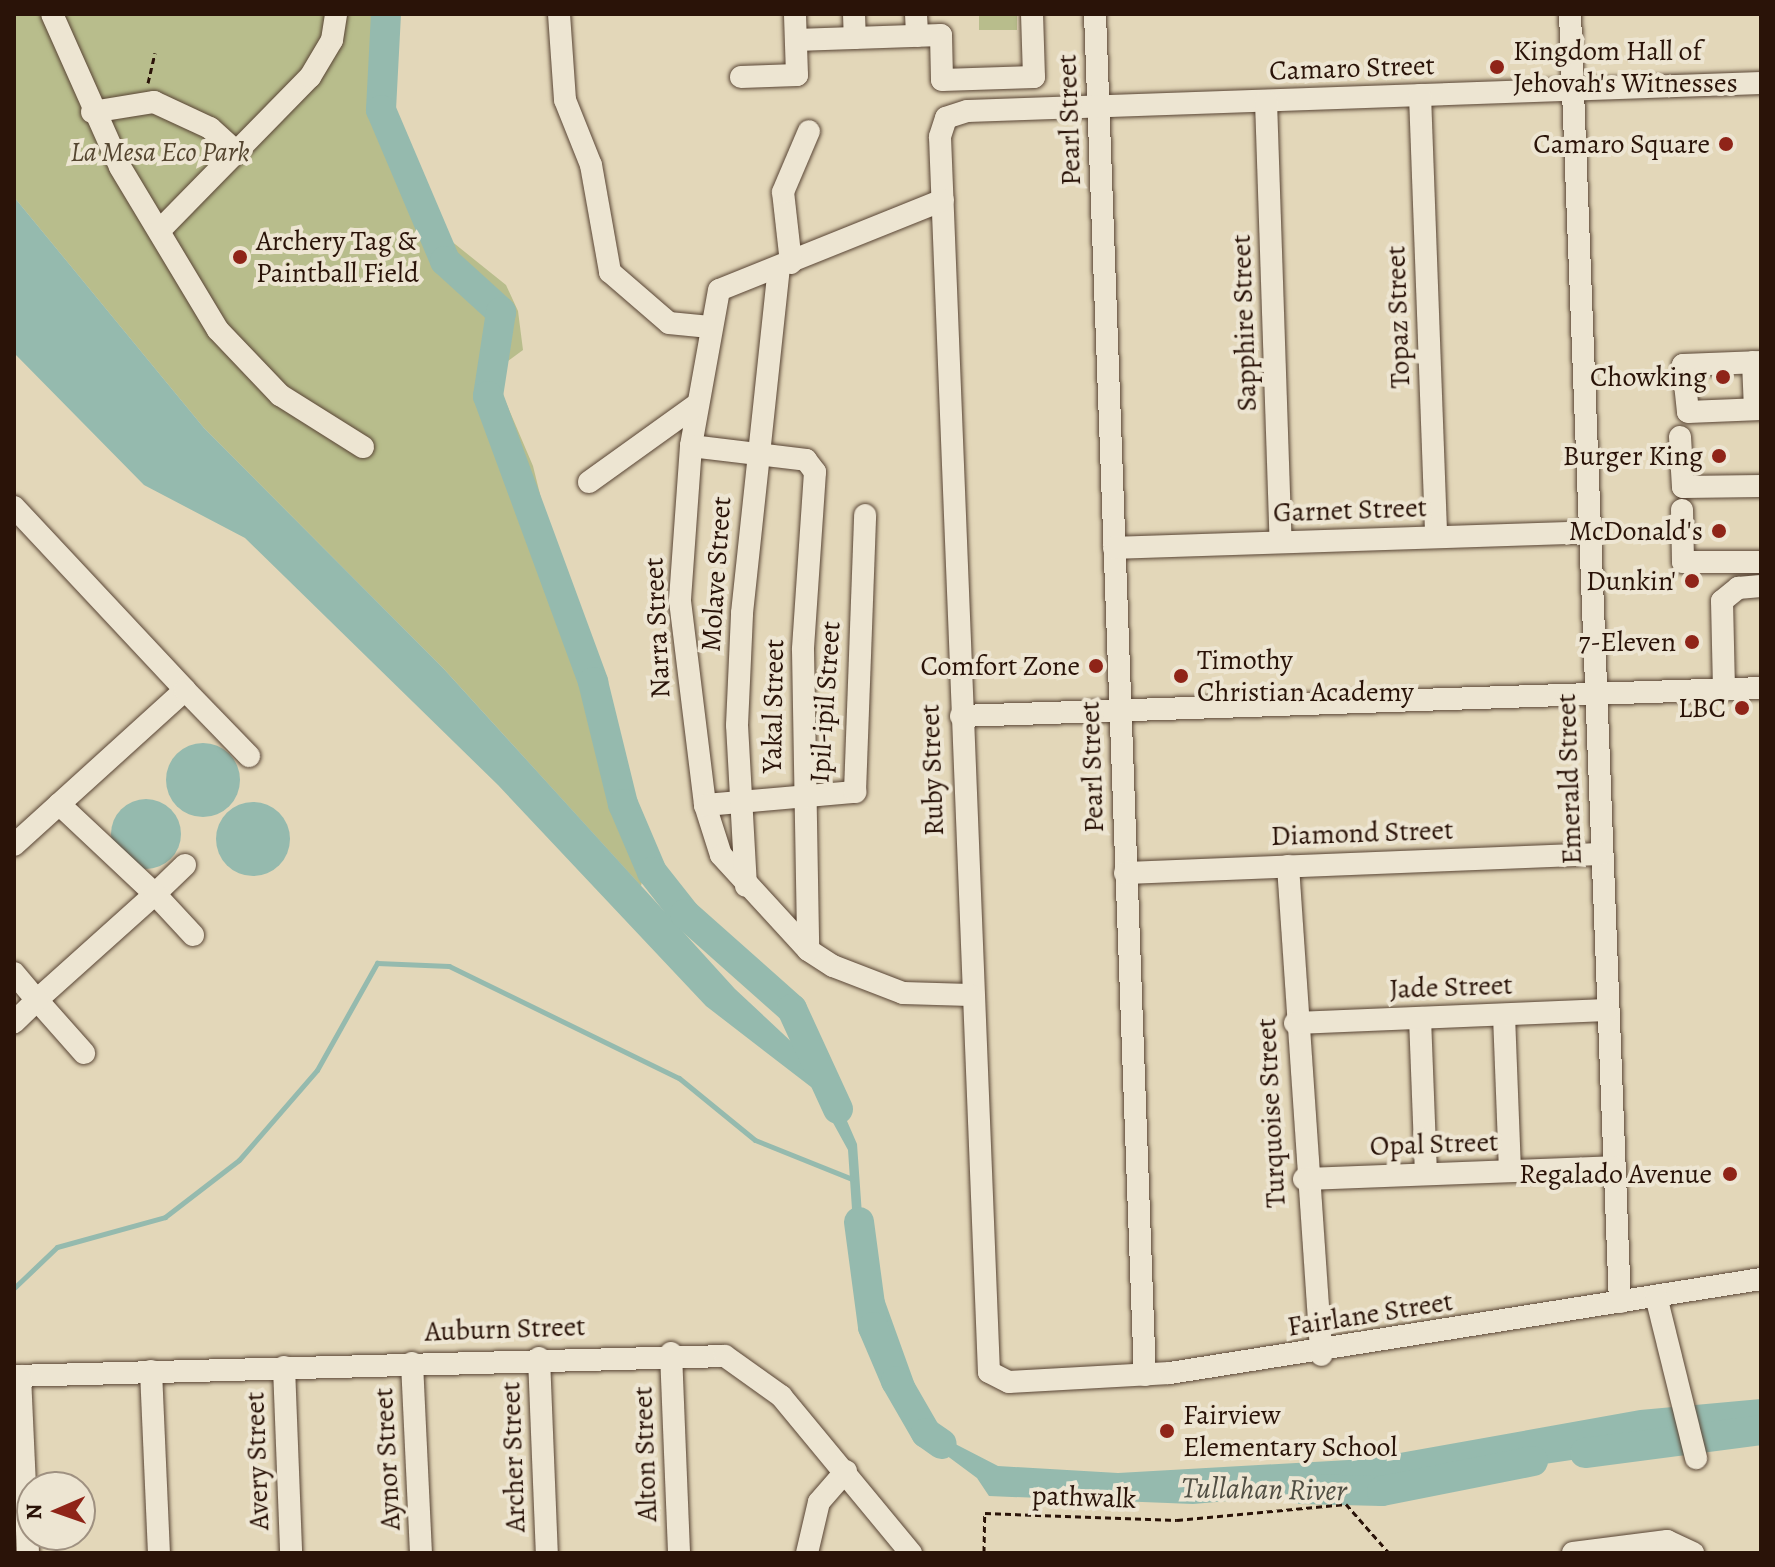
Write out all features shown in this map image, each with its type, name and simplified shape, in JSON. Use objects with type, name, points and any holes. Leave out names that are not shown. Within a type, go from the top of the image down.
[{"type":"street","points":[[52,14],[92,112],[159,231],[244,362],[309,416],[363,447]]},
{"type":"street","points":[[159,231],[310,77],[332,40],[336,14]]},
{"type":"street","points":[[559,14],[565,100],[591,165],[610,272],[669,323],[710,327]]},
{"type":"street","points":[[741,77],[797,75],[795,14]]},
{"type":"street","points":[[854,14],[855,38]]},
{"type":"street","points":[[796,40],[855,38],[917,25],[941,35],[942,80],[1034,77],[1032,14]]},
{"type":"street","name":"Pearl Street","points":[[1095,14],[1145,1375]]},
{"type":"street","name":"Emerald Street","points":[[1570,14],[1620,1302]]},
{"type":"street","name":"Camaro Street","points":[[946,118],[1099,107],[1761,83]]},
{"type":"street","name":"Topaz Street","points":[[1420,95],[1436,537]]},
{"type":"street","name":"Sapphire Street","points":[[1266,101],[1281,542]]},
{"type":"street","points":[[92,112],[154,102],[210,128],[237,152]]},
{"type":"street","name":"Ruby Street","points":[[946,118],[943,200],[970,995],[989,1372]]},
{"type":"street","name":"Molave Street","points":[[746,886],[738,688],[755,453],[785,266],[783,192],[809,131]]},
{"type":"street","name":"Narra Street","points":[[943,200],[785,266],[723,287],[710,327],[696,405],[680,601],[705,805],[721,855],[746,886],[808,950],[903,993],[970,995]]},
{"type":"street","points":[[1757,362],[1758,409],[1688,412],[1683,365],[1757,362]]},
{"type":"street","points":[[589,482],[696,405]]},
{"type":"street","points":[[1680,437],[1683,487],[1761,486]]},
{"type":"street","points":[[691,446],[755,453]]},
{"type":"street","name":"Yakal Street","points":[[755,453],[812,464],[802,799],[808,950]]},
{"type":"street","points":[[14,507],[249,756]]},
{"type":"street","points":[[1682,510],[1683,562],[1761,562]]},
{"type":"street","name":"Ipil-ipil Street","points":[[705,805],[855,792],[865,515]]},
{"type":"street","name":"Garnet Street","points":[[1114,548],[1588,532]]},
{"type":"street","points":[[1724,689],[1722,601],[1738,588],[1761,586]]},
{"type":"street","points":[[961,716],[1761,688]]},
{"type":"street","points":[[14,845],[185,690]]},
{"type":"street","points":[[59,804],[155,894],[193,935]]},
{"type":"street","name":"Diamond Street","points":[[1125,873],[1602,854]]},
{"type":"street","points":[[14,1022],[185,865]]},
{"type":"street","name":"Turquoise Street","points":[[1288,866],[1304,1179],[1321,1355]]},
{"type":"street","points":[[14,973],[84,1053]]},
{"type":"street","name":"Jade Street","points":[[1295,1023],[1608,1010]]},
{"type":"street","points":[[1504,1015],[1510,1171]]},
{"type":"street","points":[[1420,1018],[1426,1174]]},
{"type":"street","name":"Opal Street","points":[[1304,1179],[1615,1167]]},
{"type":"street","name":"Fairlane Street","points":[[989,1372],[1009,1382],[1145,1375],[1321,1355],[1761,1279]]},
{"type":"street","points":[[1656,1296],[1694,1451]]},
{"type":"street","name":"Auburn Street","points":[[17,1376],[671,1353],[741,1362],[846,1471],[911,1553]]},
{"type":"street","name":"Alton Street","points":[[671,1353],[679,1553]]},
{"type":"street","name":"Archer Street","points":[[539,1358],[547,1553]]},
{"type":"street","name":"Aynor Street","points":[[412,1363],[421,1553]]},
{"type":"street","name":"Avery Street","points":[[284,1367],[291,1553]]},
{"type":"street","points":[[151,1371],[159,1553]]},
{"type":"street","points":[[17,1376],[28,1553]]},
{"type":"street","points":[[807,1553],[819,1502],[846,1471]]},
{"type":"street","points":[[1573,1553],[1651,1542],[1690,1550]]},
{"type":"path","name":"pathwalk","points":[[984,1552],[985,1513],[1177,1520],[1346,1504],[1389,1553]]},
{"type":"green space","name":"La Mesa Eco Park","points":[[14,14],[386,14],[381,110],[421,171],[445,236],[506,285],[518,311],[523,350],[493,372],[533,466],[562,583],[651,842],[641,886],[443,668],[204,428],[14,197]]},
{"type":"green space","points":[[979,14],[1017,14],[1017,30],[979,30]]},
{"type":"water","points":[[14,197],[204,428],[443,668],[735,989],[827,1075],[857,1144],[864,1243],[932,1432],[998,1466],[1118,1473],[1366,1459],[1640,1410],[1761,1399],[1761,1432],[1382,1488],[1193,1504],[989,1496],[977,1478],[923,1438],[853,1224],[848,1150],[815,1090],[706,1006],[498,785],[245,538],[144,485],[14,353]]},
{"type":"water","points":[[203,743],[224,749],[234,759],[240,780],[234,801],[224,811],[203,817],[182,811],[172,801],[166,780],[172,759],[182,749]]},
{"type":"water","points":[[146,799],[171,809],[181,834],[171,859],[146,869],[121,859],[111,834],[121,809]]},
{"type":"water","points":[[253,802],[274,808],[284,818],[290,839],[284,860],[274,870],[253,876],[232,870],[222,860],[216,839],[222,818],[232,808]]},
{"type":"waterway","points":[[386,14],[381,110],[445,261],[501,312],[488,396],[593,682],[623,804],[652,872],[685,914],[792,1009],[838,1109]]},
{"type":"waterway","points":[[14,1288],[57,1247],[165,1217],[239,1160],[317,1070],[377,963],[449,966],[679,1078],[755,1140],[852,1179]]},
{"type":"waterway","name":"Tullahan River","points":[[859,1222],[873,1327],[896,1381],[926,1433],[942,1444]]},
{"type":"waterway","name":"Tullahan River","points":[[1585,1453],[1761,1430]]},
{"type":"waterway","name":"Tullahan River","points":[[1300,1489],[1382,1491],[1533,1461]]},
{"type":"place","name":"Kingdom Hall of Jehovah's Witnesses","points":[[1497,67]]},
{"type":"place","name":"Camaro Square","points":[[1726,144]]},
{"type":"place","name":"Archery Tag & Paintball Field","points":[[240,257]]},
{"type":"place","name":"Chowking","points":[[1723,377]]},
{"type":"place","name":"Burger King","points":[[1719,456]]},
{"type":"place","name":"McDonald's","points":[[1719,531]]},
{"type":"place","name":"Dunkin'","points":[[1692,581]]},
{"type":"place","name":"7-Eleven","points":[[1692,642]]},
{"type":"place","name":"Comfort Zone","points":[[1096,666]]},
{"type":"place","name":"Timothy Christian Academy","points":[[1181,676]]},
{"type":"place","name":"LBC","points":[[1742,708]]},
{"type":"place","name":"Regalado Avenue","points":[[1730,1174]]},
{"type":"place","name":"Fairview Elementary School","points":[[1167,1431]]}]
